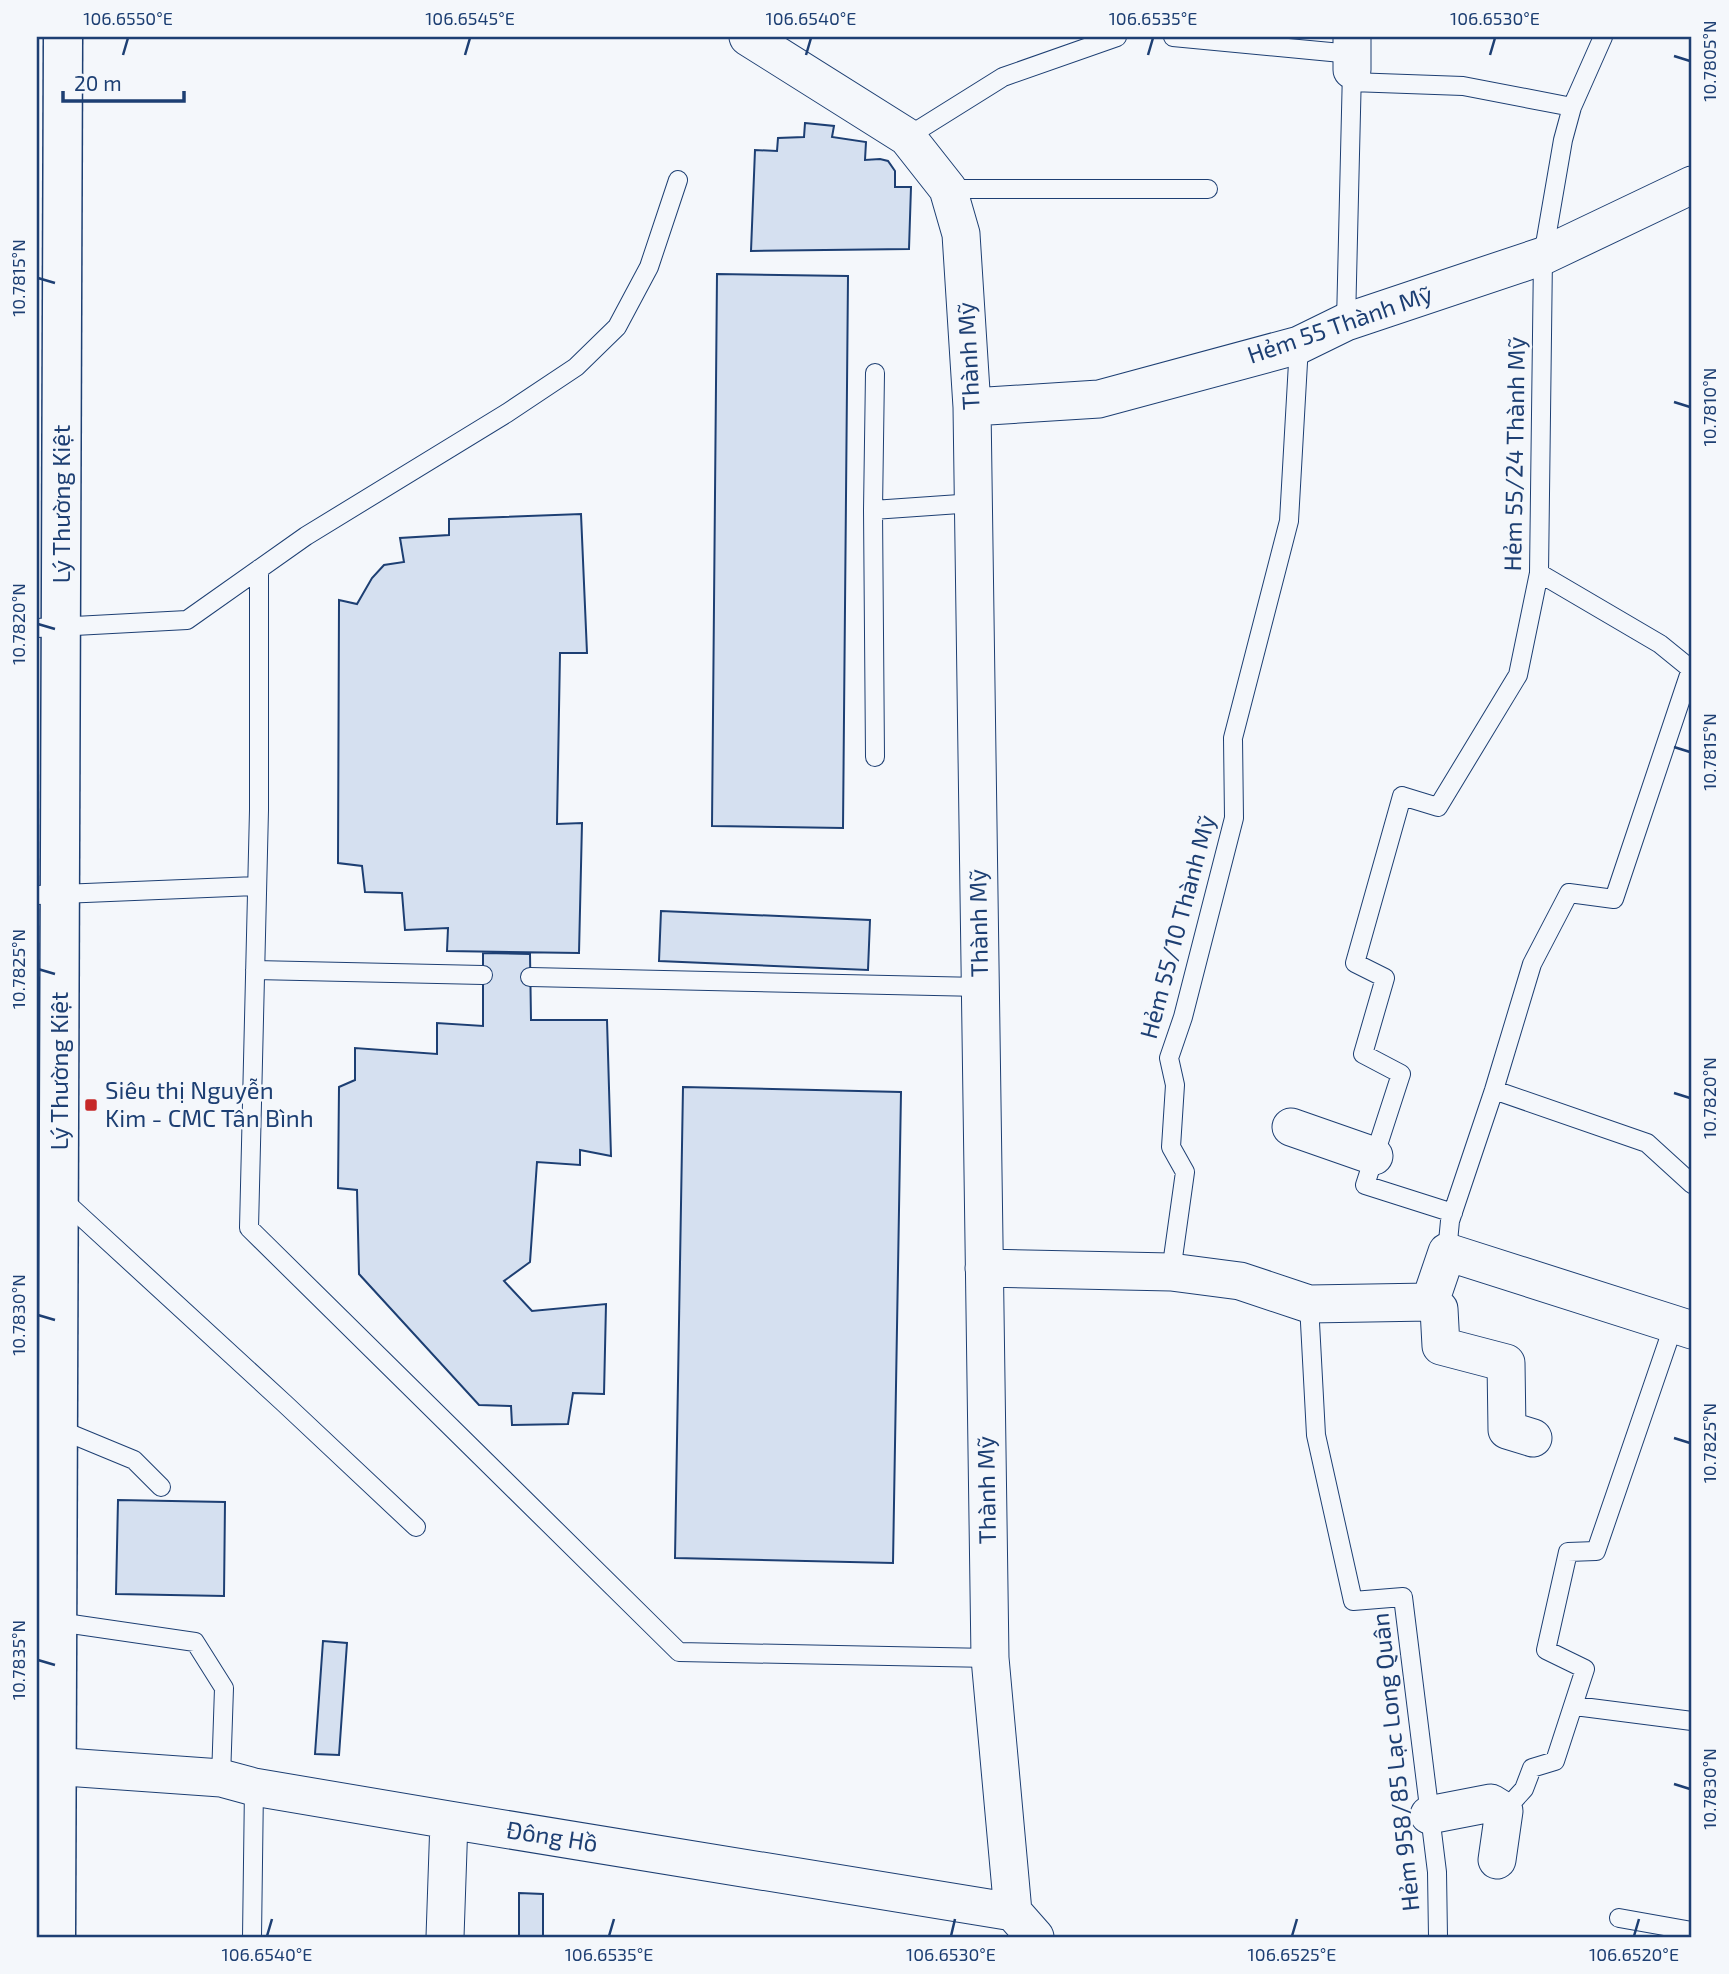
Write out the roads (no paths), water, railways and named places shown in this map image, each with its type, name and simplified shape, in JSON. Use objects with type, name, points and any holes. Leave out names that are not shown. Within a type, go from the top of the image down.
[{"type":"main road","name":"Lý Thường Kiệt","points":[[56,1937],[47,1766],[58,1622],[59,1429],[59,1196],[49,895],[49,628],[63,37]]},
{"type":"street","name":"Thành Mỹ","points":[[772,41],[907,137],[948,189],[961,234],[972,407],[974,503],[990,1658],[1024,1925]]},
{"type":"street","name":"Hẻm 55 Thành Mỹ","points":[[972,407],[1099,399],[1299,345],[1346,321],[1543,256],[1692,185]]},
{"type":"street","points":[[1291,1128],[1374,1156]]},
{"type":"street","points":[[1430,1302],[1447,1252],[1683,1327]]},
{"type":"street","points":[[984,1268],[1171,1272],[1240,1281],[1309,1304],[1430,1302],[1439,1309],[1441,1346],[1506,1363],[1507,1430],[1533,1438]]},
{"type":"street","name":"Đông Hồ","points":[[47,1766],[237,1783],[1024,1925]]},
{"type":"street","points":[[1429,1815],[1491,1803],[1504,1811],[1497,1860]]},
{"type":"street","points":[[445,1937],[449,1820]]},
{"type":"lane","points":[[907,137],[1003,77],[1117,37]]},
{"type":"lane","points":[[1172,37],[1351,61],[1572,107]]},
{"type":"lane","name":"Hẻm 55/24 Thành Mỹ","points":[[1453,1213],[1365,1185],[1401,1074],[1363,1054],[1385,978],[1355,963],[1402,796],[1438,807],[1518,675],[1539,573],[1543,256],[1563,140],[1572,107],[1603,37]]},
{"type":"lane","points":[[1346,321],[1351,61]]},
{"type":"lane","points":[[49,628],[187,620],[306,536],[495,421],[576,368],[617,327],[649,267],[678,180]]},
{"type":"lane","points":[[948,189],[1208,189]]},
{"type":"lane","name":"Hẻm 55/10 Thành Mỹ","points":[[1171,1272],[1185,1172],[1171,1147],[1175,1085],[1169,1058],[1183,1017],[1234,818],[1233,738],[1289,521],[1299,345]]},
{"type":"lane","points":[[875,373],[875,757]]},
{"type":"lane","points":[[873,510],[974,503]]},
{"type":"lane","points":[[259,569],[257,886],[249,1228],[679,1652],[990,1658]]},
{"type":"lane","points":[[1447,1252],[1450,1222],[1532,964],[1569,893],[1614,900],[1692,669],[1660,644],[1539,573]]},
{"type":"lane","points":[[49,895],[257,886]]},
{"type":"lane","points":[[255,970],[483,975]]},
{"type":"lane","points":[[530,977],[980,986]]},
{"type":"lane","points":[[1494,1090],[1647,1143],[1692,1184]]},
{"type":"lane","points":[[59,1196],[416,1528]]},
{"type":"lane","name":"Hẻm 958/85 Lạc Long Quân","points":[[1309,1304],[1316,1435],[1353,1601],[1403,1597],[1437,1872],[1438,1937]]},
{"type":"lane","points":[[1504,1811],[1524,1788],[1532,1768],[1555,1761],[1584,1669],[1546,1650],[1568,1552],[1596,1551],[1683,1327]]},
{"type":"lane","points":[[59,1429],[134,1460],[161,1487]]},
{"type":"lane","points":[[58,1622],[195,1642],[223,1688],[237,1783],[252,1937]]},
{"type":"lane","points":[[1574,1706],[1692,1721]]},
{"type":"lane","points":[[1619,1917],[1692,1931]]},
{"type":"place","name":"Siêu thị Nguyễn Kim - CMC Tân Bình","points":[[91,1105]]}]
